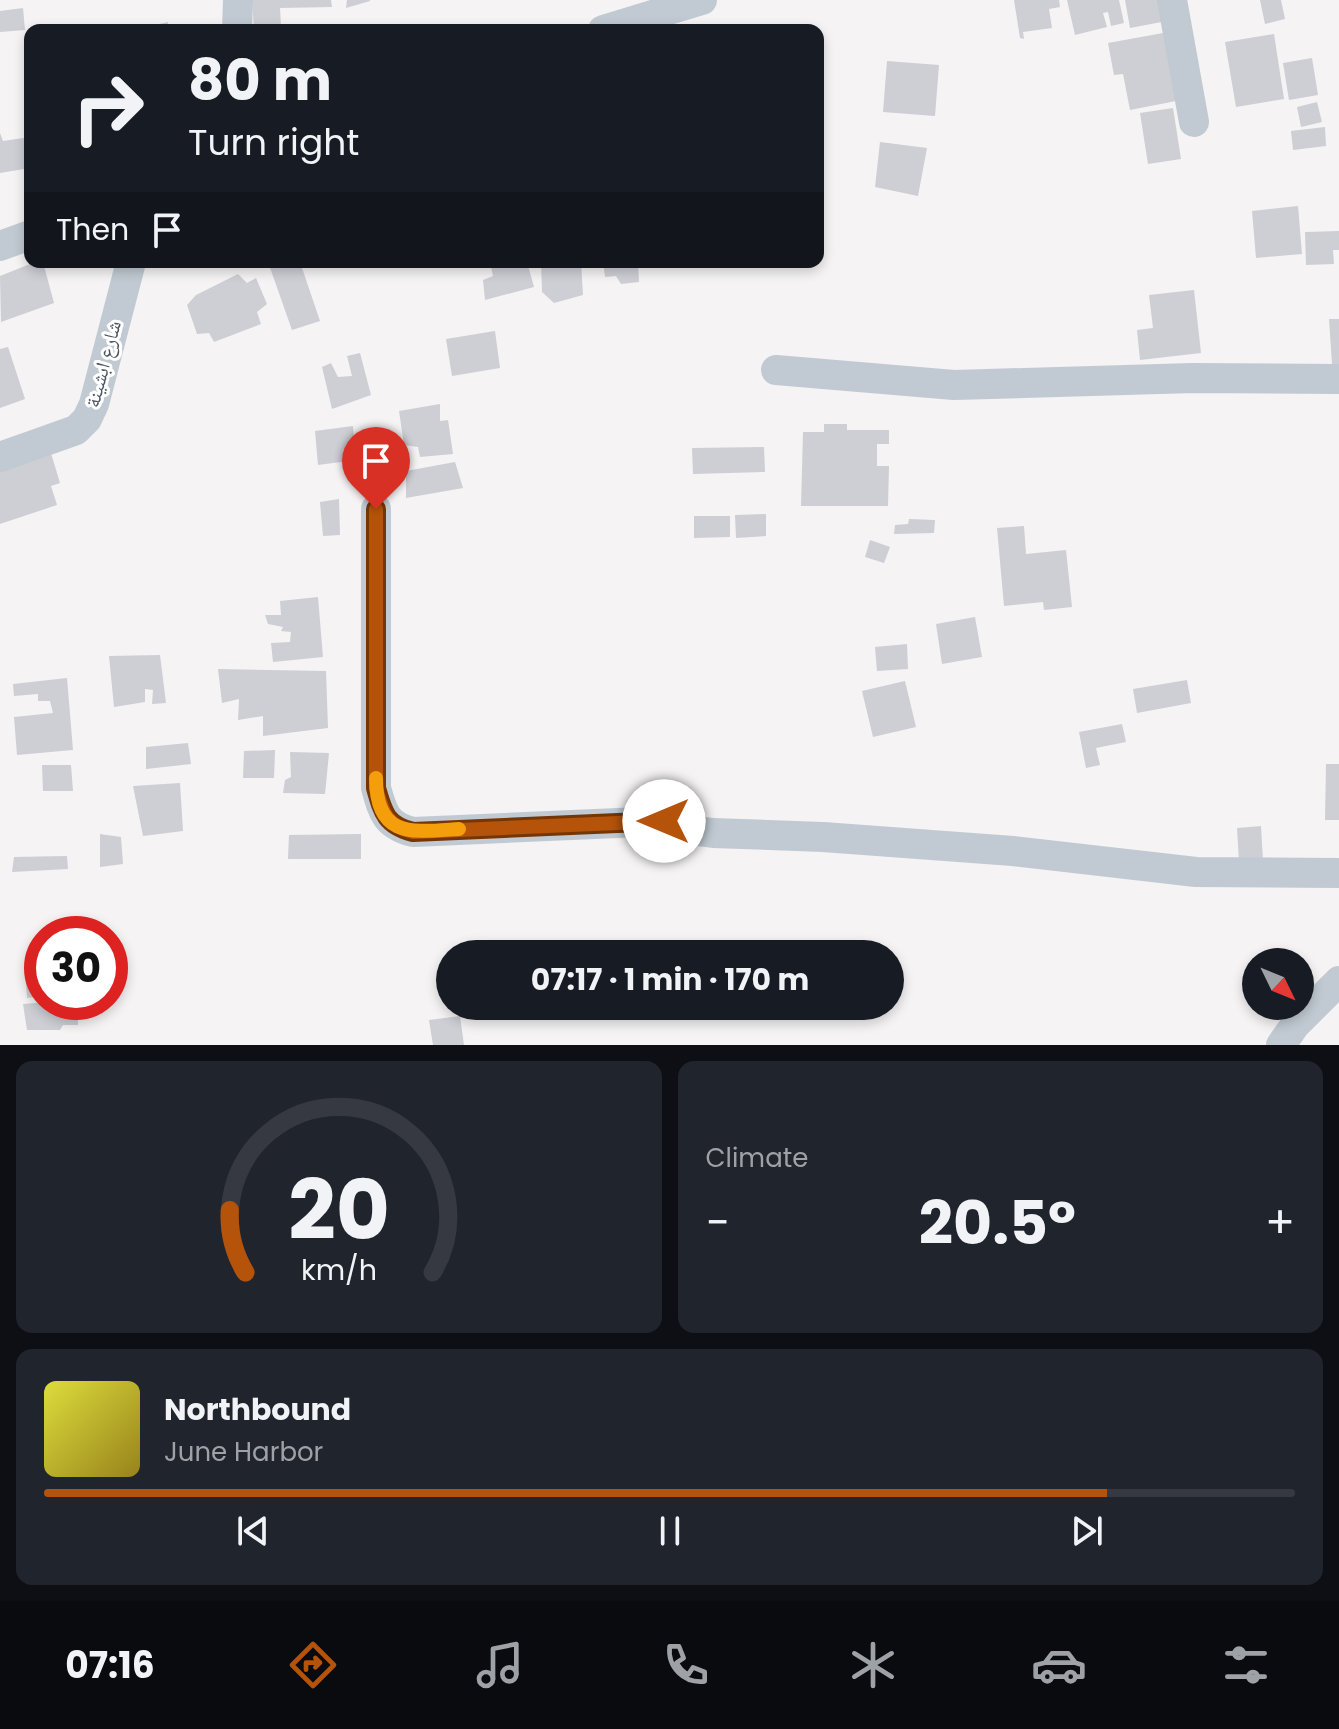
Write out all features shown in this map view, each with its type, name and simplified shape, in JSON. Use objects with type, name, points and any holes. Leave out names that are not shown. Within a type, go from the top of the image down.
[{"type":"street","points":[[237,24],[238,0]]},
{"type":"street","points":[[623,24],[702,0]]},
{"type":"street","points":[[1172,0],[1194,122]]},
{"type":"street","points":[[0,246],[24,237]]},
{"type":"street","name":"شارع ابشينة","points":[[0,457],[76,430],[87,419],[94,404],[129,268]]},
{"type":"street","points":[[776,370],[954,385],[1193,378],[1339,379]]},
{"type":"street","points":[[376,509],[376,788],[382,808],[399,829],[413,832],[664,821],[690,830],[713,833],[823,837],[1013,851],[1196,872],[1339,873]]},
{"type":"street","points":[[1281,1045],[1295,1025],[1339,981]]},
{"type":"building","points":[[252,0],[331,0],[332,7],[280,8],[281,24],[254,24]]},
{"type":"building","points":[[347,0],[370,0],[370,1],[346,8]]},
{"type":"building","points":[[1014,0],[1059,0],[1060,7],[1049,9],[1052,28],[1023,32],[1024,39],[1020,38]]},
{"type":"building","points":[[1067,0],[1119,0],[1124,23],[1111,26],[1108,12],[1103,13],[1107,27],[1075,35]]},
{"type":"building","points":[[1125,0],[1163,0],[1167,21],[1130,28]]},
{"type":"building","points":[[1260,0],[1281,0],[1285,19],[1265,24]]},
{"type":"building","points":[[23,8],[24,30],[0,32],[0,11]]},
{"type":"building","points":[[1163,33],[1176,101],[1130,110],[1123,74],[1114,75],[1108,43]]},
{"type":"building","points":[[1274,34],[1284,99],[1236,107],[1225,42]]},
{"type":"building","points":[[1312,58],[1318,95],[1289,100],[1283,63]]},
{"type":"building","points":[[887,61],[939,65],[935,116],[883,112]]},
{"type":"building","points":[[1317,102],[1322,122],[1301,127],[1297,107]]},
{"type":"building","points":[[1173,108],[1181,159],[1148,164],[1140,113]]},
{"type":"building","points":[[1325,127],[1326,146],[1293,150],[1291,131]]},
{"type":"building","points":[[0,133],[3,141],[24,138],[24,169],[0,173]]},
{"type":"building","points":[[880,142],[927,148],[918,196],[875,187]]},
{"type":"building","points":[[1298,206],[1302,254],[1256,258],[1252,211]]},
{"type":"building","points":[[1339,231],[1339,250],[1333,250],[1334,264],[1306,265],[1305,232]]},
{"type":"building","points":[[24,266],[45,268],[54,303],[1,322],[0,276]]},
{"type":"building","points":[[270,268],[302,268],[320,321],[292,330]]},
{"type":"building","points":[[491,268],[529,268],[534,287],[485,300],[483,280],[493,276]]},
{"type":"building","points":[[541,268],[581,268],[583,295],[554,303],[542,292]]},
{"type":"building","points":[[604,268],[638,268],[639,282],[621,284],[616,276],[605,277]]},
{"type":"building","points":[[238,274],[247,283],[256,278],[267,304],[257,312],[261,324],[214,342],[209,333],[197,334],[187,305],[196,295]]},
{"type":"building","points":[[1194,290],[1201,353],[1140,360],[1137,330],[1153,328],[1149,295]]},
{"type":"building","points":[[1329,319],[1339,319],[1339,364],[1332,364]]},
{"type":"building","points":[[495,331],[500,368],[452,376],[446,339]]},
{"type":"building","points":[[8,347],[25,399],[0,408],[0,349]]},
{"type":"building","points":[[360,353],[371,395],[332,409],[322,367],[331,363],[338,377],[352,376],[347,356]]},
{"type":"building","points":[[440,404],[440,421],[448,420],[453,454],[420,457],[418,447],[404,445],[399,411]]},
{"type":"building","points":[[824,424],[847,424],[847,430],[889,430],[889,444],[877,444],[877,466],[889,466],[888,506],[801,506],[803,432],[824,432]]},
{"type":"building","points":[[353,426],[356,460],[318,465],[315,431]]},
{"type":"building","points":[[764,447],[765,472],[693,474],[692,448]]},
{"type":"building","points":[[50,450],[60,483],[51,486],[57,505],[0,524],[0,467]]},
{"type":"building","points":[[455,462],[463,488],[406,498],[406,471]]},
{"type":"building","points":[[339,499],[340,535],[323,536],[320,502]]},
{"type":"building","points":[[766,514],[766,536],[736,538],[735,515]]},
{"type":"building","points":[[694,516],[730,516],[730,537],[694,538]]},
{"type":"building","points":[[909,519],[935,520],[934,533],[894,534],[895,525],[908,524]]},
{"type":"building","points":[[1024,526],[1026,554],[1066,550],[1072,607],[1044,610],[1043,602],[1004,606],[997,528]]},
{"type":"building","points":[[870,540],[890,547],[884,563],[865,557]]},
{"type":"building","points":[[318,597],[323,657],[273,662],[271,643],[290,642],[291,632],[268,624],[265,615],[281,615],[280,601]]},
{"type":"building","points":[[975,617],[982,657],[942,664],[936,624]]},
{"type":"building","points":[[907,644],[908,669],[877,671],[875,647]]},
{"type":"building","points":[[160,655],[166,703],[152,704],[153,690],[145,689],[145,702],[114,707],[109,656]]},
{"type":"building","points":[[218,669],[326,671],[328,728],[263,736],[263,716],[238,720],[239,699],[222,703]]},
{"type":"building","points":[[67,678],[73,750],[17,755],[14,717],[53,713],[50,701],[38,701],[38,694],[14,696],[13,684]]},
{"type":"building","points":[[1187,680],[1191,703],[1137,713],[1133,689]]},
{"type":"building","points":[[905,681],[916,727],[873,737],[862,691]]},
{"type":"building","points":[[1122,724],[1126,742],[1096,748],[1100,765],[1086,768],[1079,732]]},
{"type":"building","points":[[188,743],[191,764],[146,769],[146,747]]},
{"type":"building","points":[[275,750],[274,778],[243,778],[244,751]]},
{"type":"building","points":[[290,752],[329,753],[325,794],[283,793],[285,780],[291,777]]},
{"type":"building","points":[[1326,764],[1339,764],[1339,820],[1325,820]]},
{"type":"building","points":[[42,765],[71,765],[73,791],[43,791]]},
{"type":"building","points":[[180,783],[183,831],[143,836],[133,786]]},
{"type":"building","points":[[1261,826],[1263,861],[1239,862],[1237,828]]},
{"type":"building","points":[[100,834],[121,837],[123,864],[100,867]]},
{"type":"building","points":[[361,834],[361,859],[288,859],[289,835]]},
{"type":"building","points":[[67,856],[68,869],[12,872],[14,857]]},
{"type":"building","points":[[25,1020],[78,1020],[78,1025],[63,1025],[60,1030],[27,1030]]},
{"type":"building","points":[[429,1020],[461,1020],[464,1045],[433,1045]]},
{"type":"slow traffic","points":[[376,778],[382,808],[399,829],[413,832],[459,829]]},
{"type":"route","points":[[376,509],[376,788],[389,820],[399,829],[413,832],[664,821]]}]
